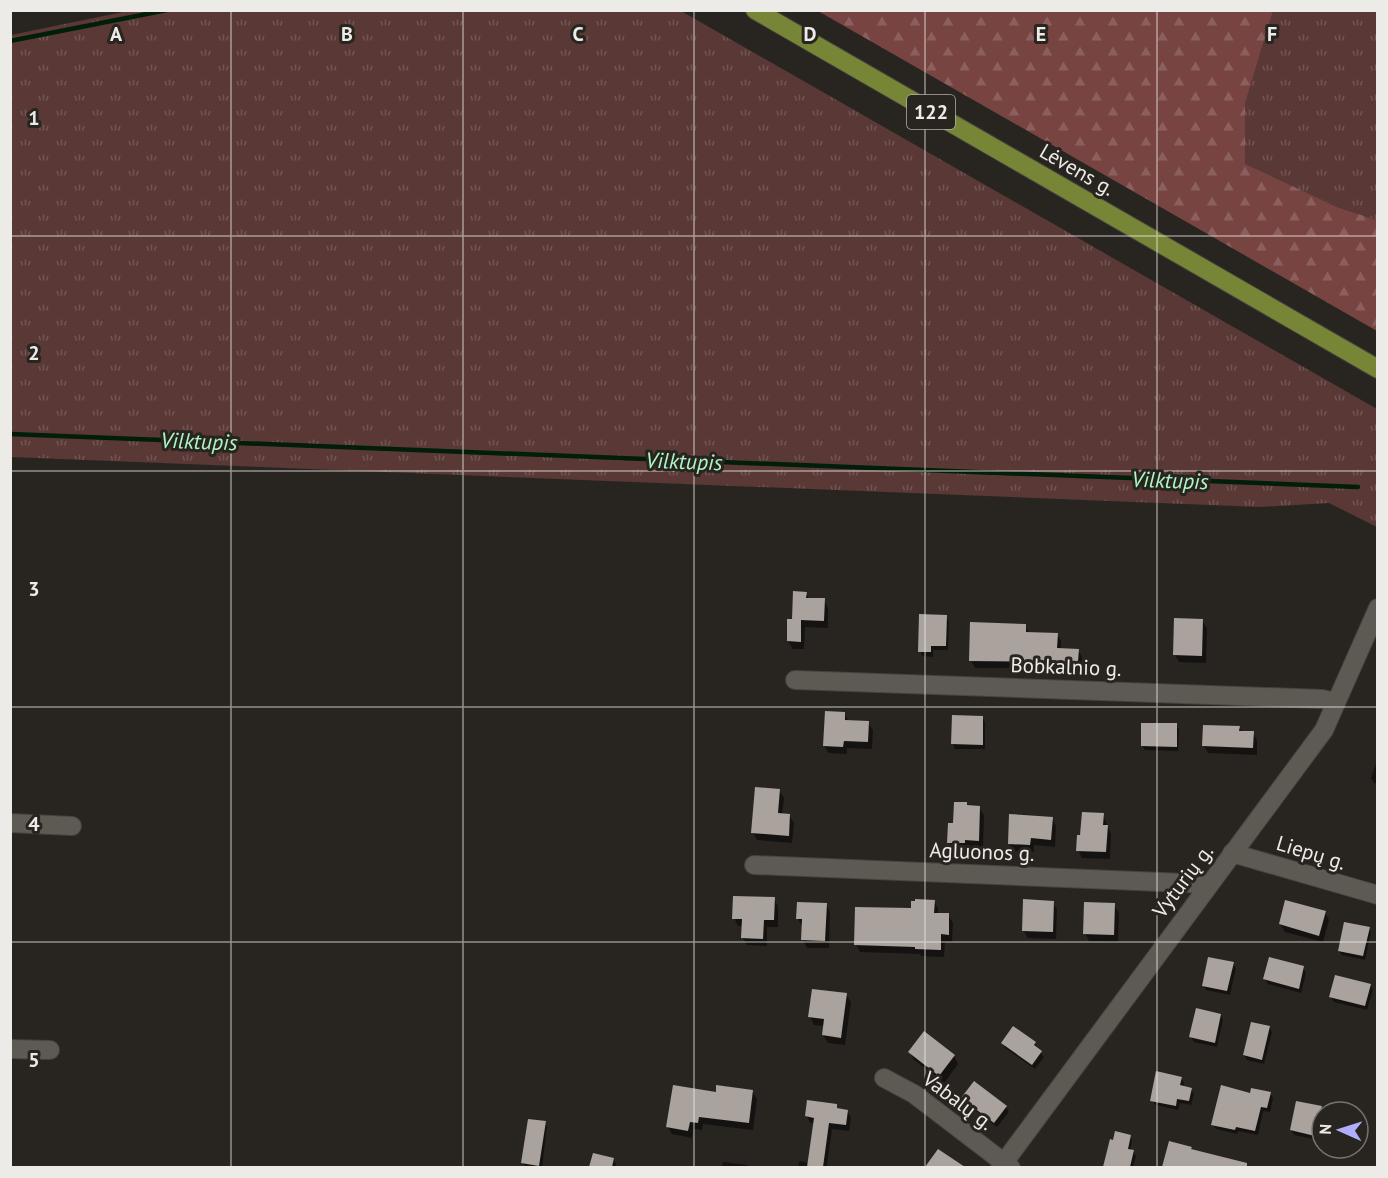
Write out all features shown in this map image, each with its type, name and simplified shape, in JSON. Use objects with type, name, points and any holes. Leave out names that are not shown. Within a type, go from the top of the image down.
[{"type":"main road","name":"Lėvens g.","points":[[754,10],[1377,369]]},
{"type":"street","name":"Vyturių g.","points":[[1005,1166],[1209,884],[1324,730],[1377,608]]},
{"type":"street","name":"Bobkalnio g.","points":[[795,680],[1322,699],[1336,702]]},
{"type":"street","points":[[10,824],[72,826]]},
{"type":"street","name":"Liepų g.","points":[[1232,853],[1377,896]]},
{"type":"street","name":"Agluonos g.","points":[[754,865],[1209,884]]},
{"type":"street","points":[[10,1049],[50,1050]]},
{"type":"street","name":"Vabalų g.","points":[[884,1078],[914,1094],[1005,1166]]},
{"type":"green space","points":[[128,11],[681,11],[1377,409],[1377,527],[1329,503],[1260,507],[11,457],[11,35]]},
{"type":"green space","points":[[818,11],[1273,11],[1245,104],[1245,164],[1337,207],[1377,220],[1377,331]]},
{"type":"green space","points":[[1273,11],[1377,11],[1377,220],[1337,207],[1245,165],[1245,104]]},
{"type":"building","points":[[793,591],[807,592],[806,598],[825,598],[824,621],[801,620],[801,642],[787,641],[787,619],[792,619]]},
{"type":"building","points":[[919,614],[947,615],[946,646],[931,646],[931,652],[918,652]]},
{"type":"building","points":[[1174,618],[1203,619],[1202,656],[1173,655]]},
{"type":"building","points":[[970,622],[1026,624],[1026,632],[1058,633],[1057,648],[1079,649],[1078,662],[969,661]]},
{"type":"building","points":[[825,711],[845,712],[845,720],[869,721],[868,742],[844,741],[843,747],[823,746]]},
{"type":"building","points":[[952,715],[983,716],[983,745],[951,744]]},
{"type":"building","points":[[1141,723],[1177,723],[1177,747],[1141,746]]},
{"type":"building","points":[[1203,725],[1240,726],[1239,731],[1254,731],[1253,748],[1202,746]]},
{"type":"building","points":[[755,787],[780,789],[778,813],[790,814],[789,836],[751,833]]},
{"type":"building","points":[[954,802],[967,802],[967,805],[980,806],[979,841],[965,840],[965,843],[947,843],[948,823],[953,823]]},
{"type":"building","points":[[1082,812],[1104,813],[1103,825],[1108,825],[1106,852],[1076,851]]},
{"type":"building","points":[[1009,814],[1053,817],[1051,840],[1031,838],[1030,845],[1008,844]]},
{"type":"building","points":[[733,896],[775,897],[774,920],[764,920],[763,939],[741,938],[742,919],[732,919]]},
{"type":"building","points":[[915,899],[935,900],[934,913],[949,913],[949,935],[941,934],[941,950],[854,945],[855,907],[911,908],[911,901]]},
{"type":"building","points":[[1023,899],[1054,901],[1053,932],[1022,931]]},
{"type":"building","points":[[1285,900],[1326,911],[1319,936],[1279,924]]},
{"type":"building","points":[[797,902],[827,903],[825,941],[801,940],[802,919],[796,919]]},
{"type":"building","points":[[1084,902],[1115,903],[1114,935],[1083,934]]},
{"type":"building","points":[[1344,922],[1370,927],[1363,956],[1338,951]]},
{"type":"building","points":[[1208,957],[1234,962],[1227,991],[1202,986]]},
{"type":"building","points":[[1269,957],[1304,966],[1299,989],[1263,979]]},
{"type":"building","points":[[1335,975],[1371,984],[1365,1006],[1329,997]]},
{"type":"building","points":[[812,989],[847,993],[841,1038],[822,1035],[824,1019],[808,1017]]},
{"type":"building","points":[[1196,1008],[1221,1014],[1215,1043],[1189,1037]]},
{"type":"building","points":[[1251,1022],[1270,1026],[1262,1060],[1243,1055]]},
{"type":"building","points":[[1013,1026],[1036,1042],[1034,1045],[1042,1051],[1032,1065],[1001,1043]]},
{"type":"building","points":[[924,1031],[955,1055],[939,1076],[908,1052]]},
{"type":"building","points":[[1156,1071],[1182,1077],[1180,1085],[1192,1088],[1189,1101],[1177,1099],[1176,1106],[1150,1101]]},
{"type":"building","points":[[974,1081],[1007,1106],[994,1123],[961,1098]]},
{"type":"building","points":[[673,1085],[716,1092],[716,1085],[753,1090],[749,1123],[699,1117],[698,1123],[690,1122],[688,1131],[666,1127]]},
{"type":"building","points":[[1221,1085],[1250,1093],[1251,1088],[1271,1092],[1267,1108],[1261,1107],[1255,1131],[1211,1125]]},
{"type":"building","points":[[807,1100],[837,1104],[837,1108],[848,1110],[846,1125],[829,1123],[823,1167],[807,1167],[814,1118],[805,1116]]},
{"type":"building","points":[[1296,1101],[1310,1104],[1310,1135],[1290,1130]]},
{"type":"building","points":[[528,1119],[546,1121],[539,1166],[521,1163]]},
{"type":"building","points":[[1115,1131],[1131,1135],[1128,1149],[1134,1150],[1130,1167],[1103,1167],[1110,1139],[1113,1140]]},
{"type":"building","points":[[1169,1141],[1247,1163],[1247,1167],[1162,1167]]},
{"type":"building","points":[[938,1149],[965,1167],[925,1167]]},
{"type":"building","points":[[593,1153],[614,1158],[612,1167],[589,1167]]},
{"type":"waterway","points":[[10,41],[167,10]]},
{"type":"waterway","name":"Vilktupis","points":[[10,434],[1358,487]]}]
